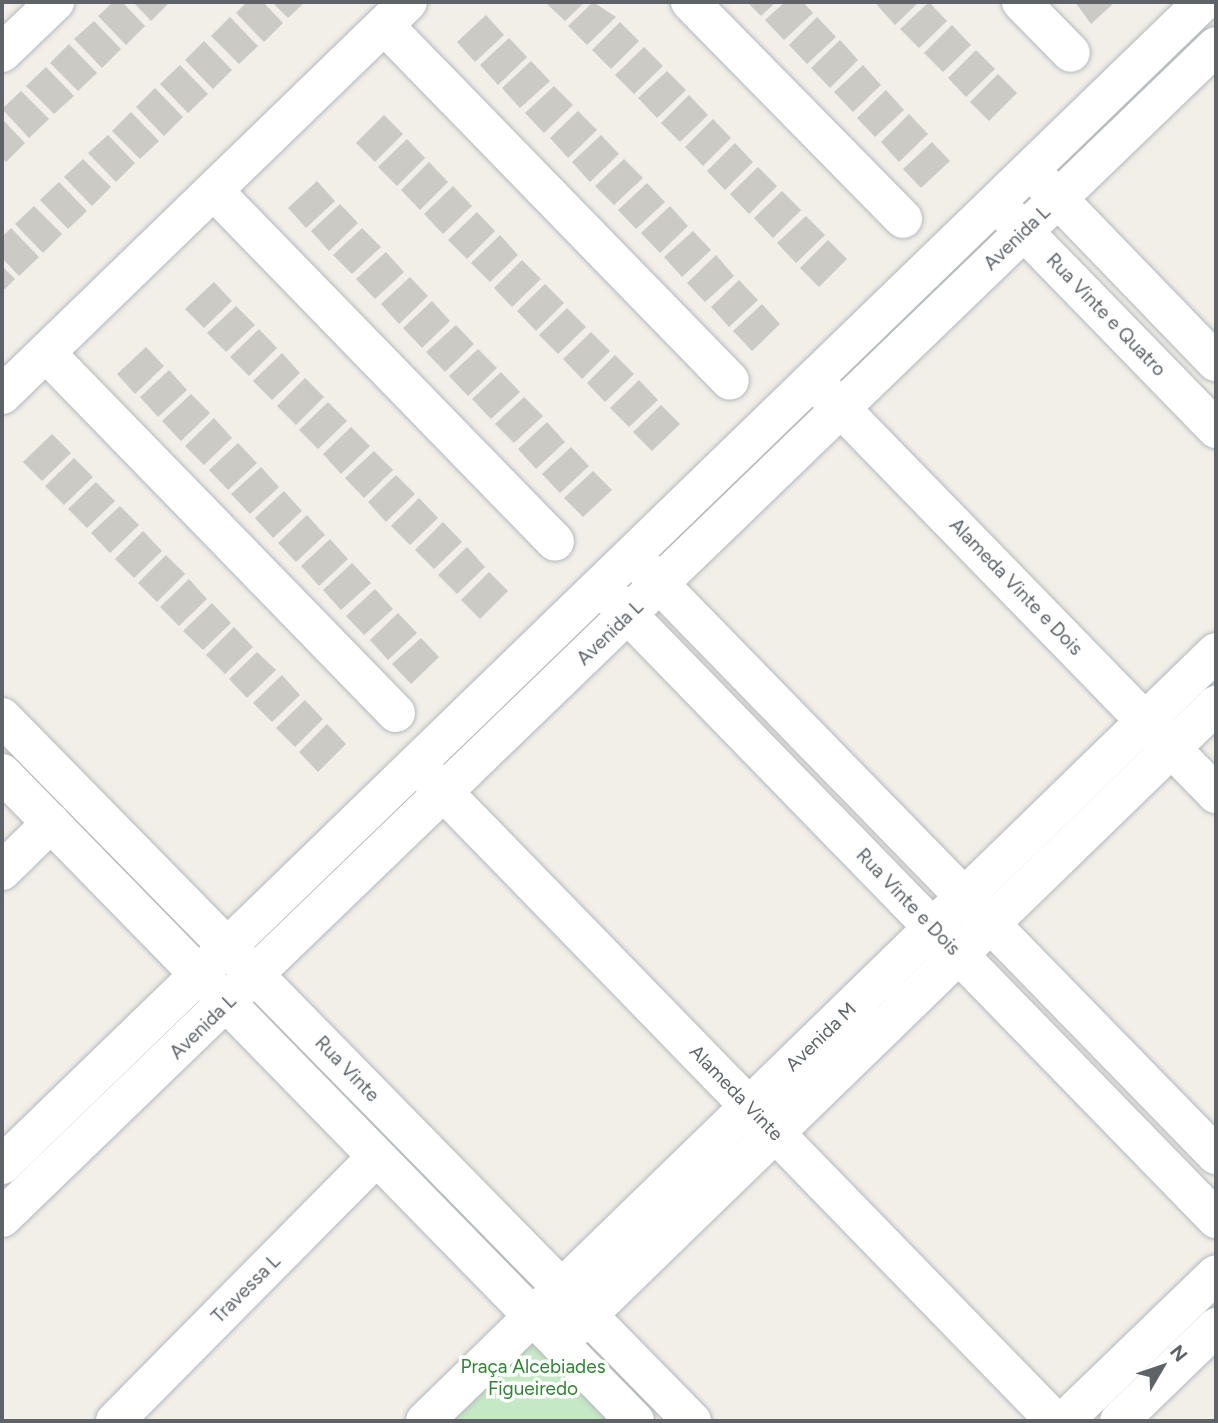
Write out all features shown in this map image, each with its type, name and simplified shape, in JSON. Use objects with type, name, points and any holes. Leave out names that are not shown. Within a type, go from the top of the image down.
[{"type":"street","points":[[690,2],[903,219]]},
{"type":"street","points":[[1021,2],[1071,53]]},
{"type":"street","name":"Avenida L","points":[[2,1166],[225,946],[814,382],[1203,2]]},
{"type":"street","points":[[2,53],[43,5]]},
{"type":"street","points":[[2,396],[396,13],[730,381]]},
{"type":"street","name":"Avenida L","points":[[2,1218],[227,1004],[1216,46]]},
{"type":"street","points":[[1030,170],[1216,362]]},
{"type":"street","points":[[214,191],[555,542]]},
{"type":"street","name":"Rua Vinte e Quatro","points":[[996,202],[1216,429]]},
{"type":"street","points":[[46,353],[396,713]]},
{"type":"street","name":"Alameda Vinte e Dois","points":[[814,382],[1216,794]]},
{"type":"street","points":[[632,556],[1216,1155]]},
{"type":"street","name":"Rua Vinte e Dois","points":[[600,587],[1216,1219]]},
{"type":"street","name":"Avenida M","points":[[425,1421],[1216,652]]},
{"type":"street","name":"Avenida M","points":[[559,1343],[1216,705]]},
{"type":"street","name":"Rua Vinte","points":[[2,717],[692,1421]]},
{"type":"street","name":"Alameda Vinte","points":[[417,764],[1055,1421]]},
{"type":"street","name":"Rua Vinte","points":[[2,772],[635,1421]]},
{"type":"street","points":[[2,871],[51,823]]},
{"type":"street","name":"Travessa L","points":[[115,1421],[376,1157]]},
{"type":"street","points":[[1063,1421],[1216,1274]]},
{"type":"street","points":[[1119,1421],[1216,1327]]},
{"type":"green space","name":"Praça Alcebiades Figueiredo","points":[[533,1317],[635,1421],[426,1421]]},
{"type":"building","points":[[113,2],[122,2],[145,26],[126,45],[98,16]]},
{"type":"building","points":[[133,2],[170,2],[151,21]]},
{"type":"building","points":[[247,2],[263,2],[283,23],[264,42],[236,13]]},
{"type":"building","points":[[272,2],[305,2],[288,18]]},
{"type":"building","points":[[545,2],[585,2],[565,21]]},
{"type":"building","points":[[593,2],[616,17],[587,45],[568,26]]},
{"type":"building","points":[[747,2],[776,2],[761,16]]},
{"type":"building","points":[[785,2],[803,2],[813,13],[784,40],[765,20]]},
{"type":"building","points":[[880,2],[919,2],[895,25],[877,5]]},
{"type":"building","points":[[929,2],[947,21],[919,48],[900,29]]},
{"type":"building","points":[[1075,2],[1115,2],[1091,24]]},
{"type":"building","points":[[486,15],[504,35],[475,62],[457,42]]},
{"type":"building","points":[[230,17],[258,46],[239,64],[211,36]]},
{"type":"building","points":[[817,17],[836,37],[807,64],[789,45]]},
{"type":"building","points":[[94,21],[121,49],[102,68],[74,39]]},
{"type":"building","points":[[620,22],[639,41],[611,69],[592,50]]},
{"type":"building","points":[[952,25],[971,45],[943,72],[924,53]]},
{"type":"building","points":[[509,38],[527,57],[498,85],[480,65]]},
{"type":"building","points":[[840,40],[858,60],[830,88],[811,68]]},
{"type":"building","points":[[204,41],[232,70],[213,89],[185,60]]},
{"type":"building","points":[[69,44],[97,73],[78,91],[50,63]]},
{"type":"building","points":[[644,47],[663,66],[634,94],[615,75]]},
{"type":"building","points":[[976,50],[995,69],[966,97],[948,78]]},
{"type":"building","points":[[531,61],[550,81],[520,108],[502,88]]},
{"type":"building","points":[[180,65],[208,94],[188,113],[160,84]]},
{"type":"building","points":[[863,65],[881,85],[853,112],[834,92]]},
{"type":"building","points":[[46,67],[74,96],[54,114],[26,86]]},
{"type":"building","points":[[667,71],[686,90],[657,118],[638,98]]},
{"type":"building","points":[[998,74],[1017,93],[989,121],[970,102]]},
{"type":"building","points":[[554,86],[573,105],[544,133],[525,113]]},
{"type":"building","points":[[155,88],[183,117],[164,136],[136,107]]},
{"type":"building","points":[[886,90],[904,110],[875,137],[857,118]]},
{"type":"building","points":[[21,91],[49,119],[29,138],[2,109]]},
{"type":"building","points":[[689,95],[708,115],[680,142],[661,123]]},
{"type":"building","points":[[578,111],[597,130],[568,158],[550,138]]},
{"type":"building","points":[[131,112],[159,141],[140,159],[112,131]]},
{"type":"building","points":[[909,114],[928,134],[899,162],[881,142]]},
{"type":"building","points":[[384,115],[403,134],[375,162],[356,143]]},
{"type":"building","points":[[2,119],[25,143],[6,162],[2,157]]},
{"type":"building","points":[[713,119],[731,138],[703,166],[685,147]]},
{"type":"building","points":[[108,135],[135,163],[116,182],[88,153]]},
{"type":"building","points":[[601,135],[619,154],[590,182],[572,162]]},
{"type":"building","points":[[407,139],[425,158],[397,186],[378,167]]},
{"type":"building","points":[[932,142],[950,161],[921,188],[903,169]]},
{"type":"building","points":[[735,143],[753,162],[725,190],[707,171]]},
{"type":"building","points":[[83,159],[111,187],[92,206],[64,177]]},
{"type":"building","points":[[624,159],[643,178],[614,205],[595,186]]},
{"type":"building","points":[[429,162],[448,182],[420,210],[401,190]]},
{"type":"building","points":[[758,167],[777,186],[749,214],[730,194]]},
{"type":"building","points":[[317,181],[335,201],[306,228],[288,208]]},
{"type":"building","points":[[59,182],[87,211],[68,229],[40,200]]},
{"type":"building","points":[[647,183],[665,202],[636,229],[618,210]]},
{"type":"building","points":[[453,186],[472,206],[443,234],[424,214]]},
{"type":"building","points":[[782,191],[801,210],[773,238],[754,218]]},
{"type":"building","points":[[340,204],[358,223],[329,251],[311,231]]},
{"type":"building","points":[[34,206],[62,234],[43,253],[15,224]]},
{"type":"building","points":[[670,206],[688,226],[660,253],[641,233]]},
{"type":"building","points":[[477,212],[495,231],[467,259],[448,240]]},
{"type":"building","points":[[806,216],[825,235],[796,263],[777,243]]},
{"type":"building","points":[[11,228],[39,257],[19,276],[2,258],[2,237]]},
{"type":"building","points":[[362,228],[381,247],[352,274],[333,255]]},
{"type":"building","points":[[693,231],[711,250],[682,277],[664,257]]},
{"type":"building","points":[[500,235],[518,255],[490,282],[471,263]]},
{"type":"building","points":[[828,240],[847,259],[819,287],[800,268]]},
{"type":"building","points":[[386,252],[404,272],[375,299],[356,279]]},
{"type":"building","points":[[716,255],[734,276],[705,302],[687,283]]},
{"type":"building","points":[[522,260],[541,279],[512,307],[494,288]]},
{"type":"building","points":[[2,266],[15,279],[2,292]]},
{"type":"building","points":[[410,277],[428,296],[399,324],[381,304]]},
{"type":"building","points":[[739,280],[758,300],[729,327],[711,307]]},
{"type":"building","points":[[214,282],[232,301],[204,328],[185,309]]},
{"type":"building","points":[[545,284],[564,303],[536,331],[517,311]]},
{"type":"building","points":[[432,301],[450,321],[422,348],[403,328]]},
{"type":"building","points":[[762,304],[780,324],[752,351],[733,331]]},
{"type":"building","points":[[236,306],[255,325],[226,352],[207,333]]},
{"type":"building","points":[[567,308],[586,327],[558,354],[539,335]]},
{"type":"building","points":[[456,325],[474,344],[445,372],[426,352]]},
{"type":"building","points":[[259,329],[277,348],[249,376],[230,357]]},
{"type":"building","points":[[591,332],[610,351],[582,379],[563,359]]},
{"type":"building","points":[[146,347],[164,366],[135,394],[117,374]]},
{"type":"building","points":[[478,349],[497,368],[468,396],[449,376]]},
{"type":"building","points":[[282,353],[300,373],[272,400],[253,381]]},
{"type":"building","points":[[615,355],[634,374],[605,402],[587,383]]},
{"type":"building","points":[[169,370],[187,390],[158,417],[140,397]]},
{"type":"building","points":[[501,372],[520,392],[491,419],[472,399]]},
{"type":"building","points":[[305,378],[324,397],[296,425],[277,406]]},
{"type":"building","points":[[639,380],[658,400],[629,427],[610,408]]},
{"type":"building","points":[[191,394],[210,413],[181,441],[162,421]]},
{"type":"building","points":[[524,397],[543,416],[514,443],[495,424]]},
{"type":"building","points":[[328,402],[347,421],[318,449],[299,430]]},
{"type":"building","points":[[661,405],[680,424],[652,451],[633,432]]},
{"type":"building","points":[[214,418],[232,438],[204,465],[185,446]]},
{"type":"building","points":[[547,422],[565,442],[536,469],[518,449]]},
{"type":"building","points":[[351,427],[370,446],[341,474],[323,454]]},
{"type":"building","points":[[52,434],[71,453],[42,481],[23,462]]},
{"type":"building","points":[[238,443],[257,463],[228,490],[209,470]]},
{"type":"building","points":[[571,447],[589,466],[560,493],[542,474]]},
{"type":"building","points":[[374,451],[393,470],[364,498],[345,478]]},
{"type":"building","points":[[74,458],[93,477],[64,505],[45,486]]},
{"type":"building","points":[[261,467],[279,487],[250,514],[231,494]]},
{"type":"building","points":[[593,471],[612,490],[583,517],[564,498]]},
{"type":"building","points":[[396,475],[415,494],[386,522],[368,502]]},
{"type":"building","points":[[96,482],[115,501],[87,528],[68,509]]},
{"type":"building","points":[[284,491],[302,511],[273,538],[255,518]]},
{"type":"building","points":[[419,498],[438,518],[410,545],[391,526]]},
{"type":"building","points":[[120,506],[139,525],[110,553],[91,533]]},
{"type":"building","points":[[307,515],[325,535],[296,562],[278,543]]},
{"type":"building","points":[[443,522],[462,542],[434,569],[415,550]]},
{"type":"building","points":[[143,531],[162,551],[134,578],[115,559]]},
{"type":"building","points":[[330,539],[348,559],[319,586],[301,566]]},
{"type":"building","points":[[467,547],[485,567],[457,594],[438,575]]},
{"type":"building","points":[[166,555],[185,574],[157,602],[138,583]]},
{"type":"building","points":[[352,563],[371,583],[341,610],[323,590]]},
{"type":"building","points":[[489,572],[508,591],[480,619],[461,600]]},
{"type":"building","points":[[189,579],[207,599],[179,626],[160,607]]},
{"type":"building","points":[[375,589],[393,609],[364,635],[346,616]]},
{"type":"building","points":[[212,603],[231,623],[203,650],[183,631]]},
{"type":"building","points":[[398,613],[417,633],[388,660],[370,640]]},
{"type":"building","points":[[234,627],[253,647],[225,674],[206,655]]},
{"type":"building","points":[[421,638],[439,657],[411,684],[392,664]]},
{"type":"building","points":[[257,652],[276,670],[247,698],[229,679]]},
{"type":"building","points":[[282,675],[300,695],[272,722],[253,703]]},
{"type":"building","points":[[305,700],[323,719],[295,747],[276,728]]},
{"type":"building","points":[[327,724],[346,744],[318,772],[299,752]]}]
